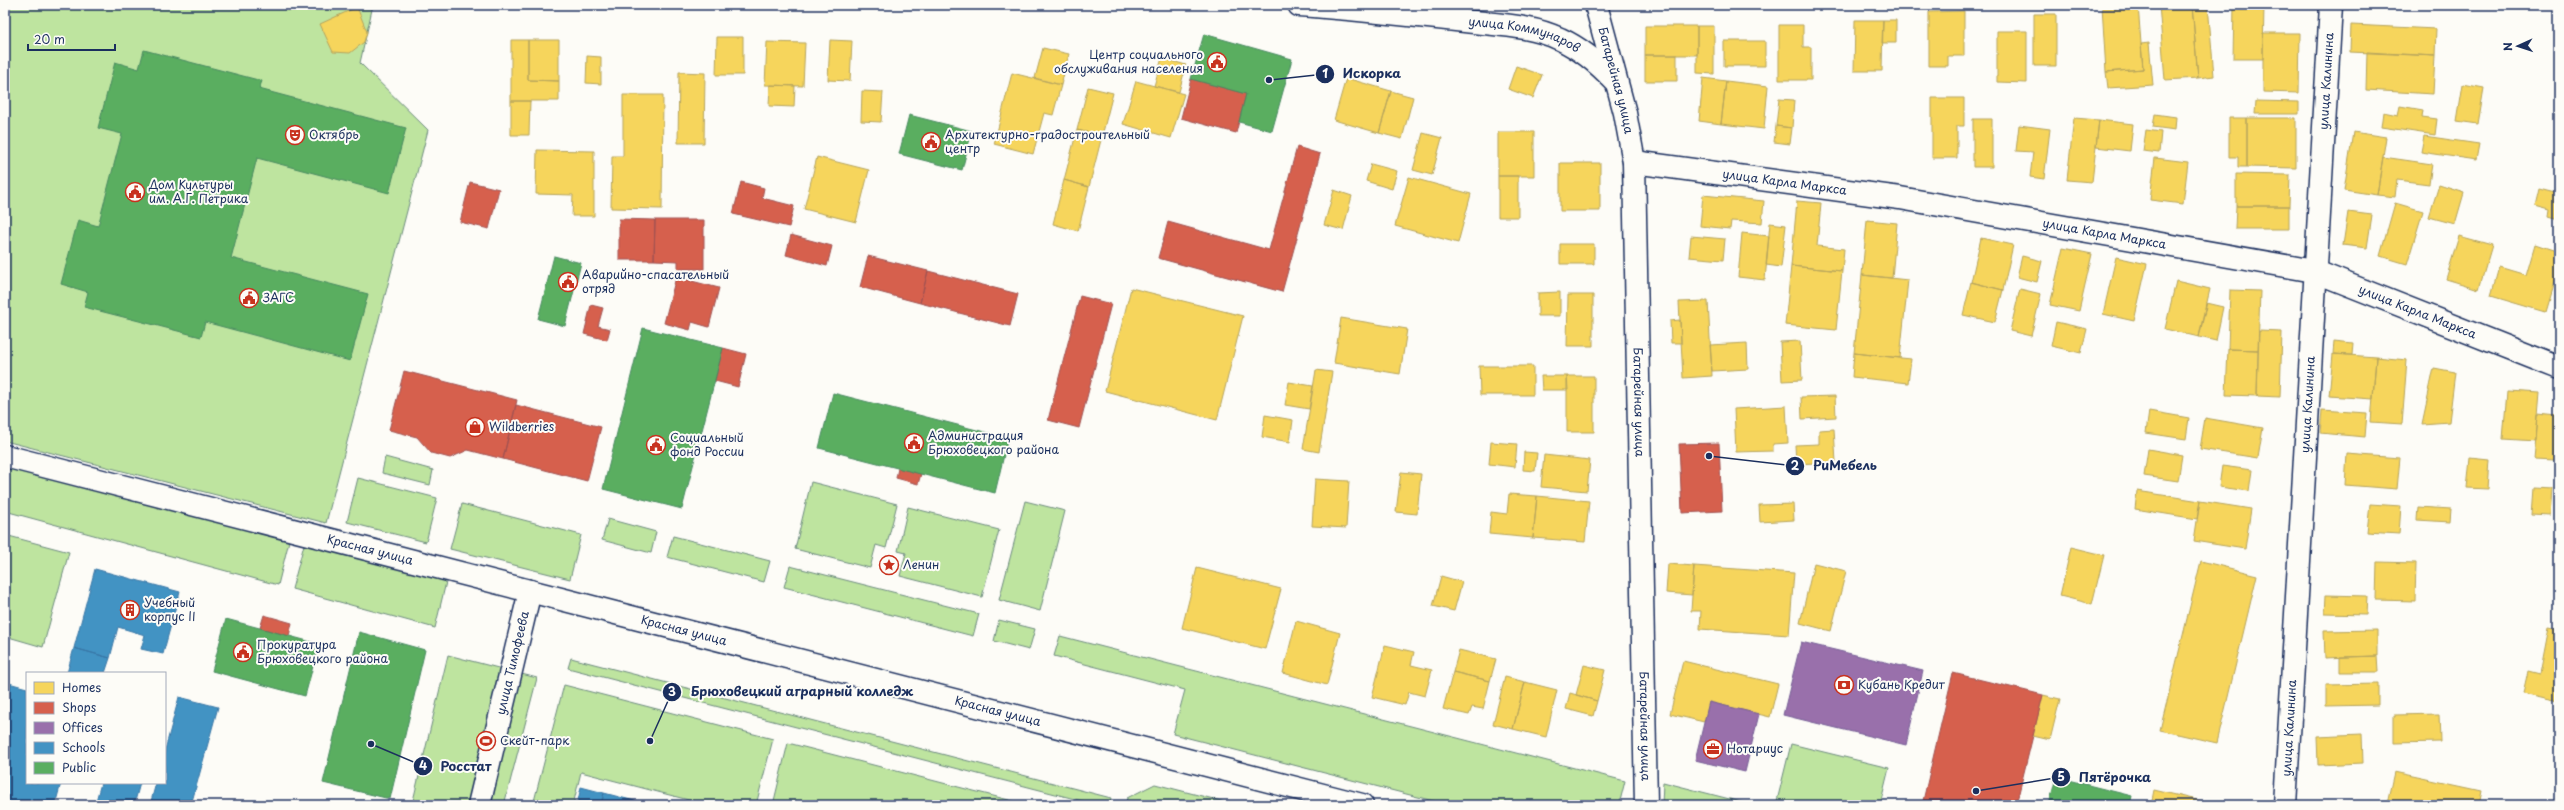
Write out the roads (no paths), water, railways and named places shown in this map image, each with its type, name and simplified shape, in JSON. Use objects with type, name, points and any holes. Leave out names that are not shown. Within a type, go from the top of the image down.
[{"type":"street","name":"улица Коммунаров","points":[[1299,5],[1385,12],[1531,28],[1560,38],[1579,49],[1598,63],[1616,82]]},
{"type":"street","name":"Батарейная улица","points":[[1596,5],[1616,82],[1634,162],[1646,805]]},
{"type":"street","name":"улица Калинина","points":[[2285,805],[2314,271],[2331,5]]},
{"type":"street","name":"улица Карла Маркса","points":[[1634,162],[1900,198],[2314,271],[2559,368]]},
{"type":"street","name":"Красная улица","points":[[5,456],[1362,805]]},
{"type":"street","name":"улица Тимофеева","points":[[478,805],[530,591]]},
{"type":"place","name":"Центр социального обслуживания населения","points":[[1217,62]]},
{"type":"place","name":"Искорка","points":[[1269,80]]},
{"type":"place","name":"Октябрь","points":[[295,135]]},
{"type":"place","name":"Архитектурно-градостроительный центр","points":[[931,142]]},
{"type":"place","name":"Дом Культуры им. А.Г. Петрика","points":[[135,192]]},
{"type":"place","name":"Аварийно-спасательный отряд","points":[[568,282]]},
{"type":"place","name":"ЗАГС","points":[[249,298]]},
{"type":"place","name":"Wildberries","points":[[475,427]]},
{"type":"place","name":"Администрация Брюховецкого района","points":[[914,443]]},
{"type":"place","name":"Социальный фонд России","points":[[656,445]]},
{"type":"place","name":"РиМебель","points":[[1709,456]]},
{"type":"place","name":"Ленин","points":[[889,565]]},
{"type":"place","name":"Учебный корпус II","points":[[130,610]]},
{"type":"place","name":"Прокуратура Брюховецкого района","points":[[243,652]]},
{"type":"place","name":"Кубань Кредит","points":[[1844,685]]},
{"type":"place","name":"Скейт-парк","points":[[486,741]]},
{"type":"place","name":"Брюховецкий аграрный колледж","points":[[650,741]]},
{"type":"place","name":"Росстат","points":[[371,744]]},
{"type":"place","name":"Нотариус","points":[[1713,749]]},
{"type":"place","name":"Пятёрочка","points":[[1976,791]]}]
